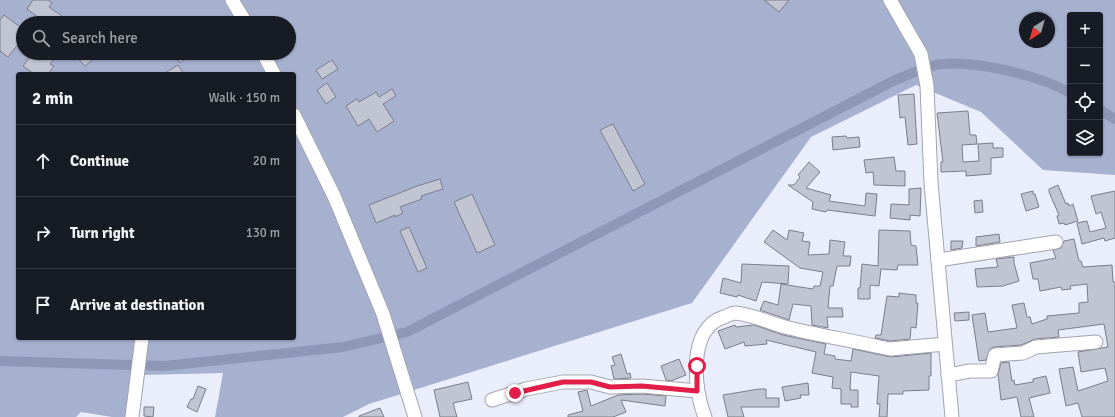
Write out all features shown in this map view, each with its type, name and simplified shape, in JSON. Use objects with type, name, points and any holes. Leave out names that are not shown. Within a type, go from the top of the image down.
[{"type":"street","points":[[232,0],[242,16]]},
{"type":"street","points":[[890,0],[921,54],[927,86],[931,183],[952,417]]},
{"type":"street","points":[[267,60],[273,72]]},
{"type":"street","points":[[296,119],[334,196],[383,314],[415,417]]},
{"type":"street","points":[[938,260],[1056,242]]},
{"type":"street","points":[[705,417],[697,391],[696,353],[701,338],[710,325],[719,318],[734,313],[786,328],[890,349],[945,344]]},
{"type":"street","points":[[133,412],[142,340]]},
{"type":"street","points":[[948,375],[970,371],[991,371],[995,355],[1023,353],[1036,347],[1096,342]]},
{"type":"street","points":[[492,400],[526,389],[563,382],[591,382],[610,387],[642,386],[697,391]]},
{"type":"shaded area","points":[[0,0],[1115,0],[1115,175],[1043,170],[981,112],[916,85],[811,137],[692,303],[369,404],[343,417],[215,417],[223,373],[144,375],[137,417],[112,417],[81,412],[76,417],[0,417]]},
{"type":"building","points":[[33,0],[48,0],[52,3],[49,7],[62,16],[36,16],[27,9]]},
{"type":"building","points":[[764,0],[789,0],[779,12]]},
{"type":"building","points":[[4,15],[16,24],[16,47],[8,57],[0,51],[0,20]]},
{"type":"building","points":[[28,60],[53,60],[50,64],[54,66],[50,72],[31,72],[23,66]]},
{"type":"building","points":[[79,60],[92,60],[85,66]]},
{"type":"building","points":[[332,60],[338,69],[322,79],[316,70]]},
{"type":"building","points":[[178,65],[183,72],[166,72]]},
{"type":"building","points":[[327,83],[336,97],[326,104],[317,90]]},
{"type":"building","points":[[392,89],[396,96],[383,104],[394,121],[377,132],[369,119],[358,126],[346,106],[357,99],[359,102],[376,92],[379,97]]},
{"type":"building","points":[[914,94],[917,144],[908,145],[905,117],[900,118],[898,95]]},
{"type":"building","points":[[968,111],[970,135],[976,135],[977,144],[962,145],[963,162],[979,161],[978,144],[993,143],[993,148],[1003,148],[1003,157],[991,158],[991,174],[966,176],[966,171],[941,172],[941,162],[943,162],[937,113]]},
{"type":"building","points":[[613,124],[645,184],[633,191],[600,130]]},
{"type":"building","points":[[846,136],[847,138],[859,137],[860,147],[833,150],[832,137]]},
{"type":"building","points":[[894,157],[896,171],[905,171],[905,186],[874,185],[873,172],[866,173],[864,160]]},
{"type":"building","points":[[809,162],[820,172],[806,188],[831,195],[829,201],[865,206],[866,193],[877,194],[875,216],[827,210],[826,212],[812,209],[813,202],[788,185],[794,185],[800,177],[798,175]]},
{"type":"building","points":[[440,179],[443,189],[421,196],[422,199],[400,207],[403,213],[376,223],[369,205],[417,186]]},
{"type":"building","points":[[1058,185],[1066,204],[1068,203],[1069,206],[1073,204],[1078,221],[1065,225],[1064,223],[1059,224],[1057,216],[1059,215],[1049,192],[1049,189]]},
{"type":"building","points":[[921,188],[920,216],[910,215],[910,220],[890,218],[891,204],[909,205],[909,189]]},
{"type":"building","points":[[1033,191],[1039,207],[1026,211],[1021,194]]},
{"type":"building","points":[[1115,191],[1115,238],[1105,241],[1104,238],[1082,244],[1077,223],[1087,221],[1090,232],[1106,228],[1101,212],[1096,214],[1091,196]]},
{"type":"building","points":[[472,194],[495,245],[477,253],[454,202]]},
{"type":"building","points":[[982,200],[983,212],[975,213],[974,201]]},
{"type":"building","points":[[409,227],[427,268],[418,272],[400,231]]},
{"type":"building","points":[[773,230],[787,240],[789,230],[804,233],[802,241],[810,242],[808,255],[829,254],[830,240],[845,242],[843,256],[851,256],[850,266],[837,266],[833,286],[830,286],[828,308],[842,308],[843,317],[827,317],[828,328],[812,325],[811,306],[793,304],[789,320],[760,310],[764,301],[778,305],[781,284],[813,289],[814,286],[820,286],[823,272],[800,268],[764,242]]},
{"type":"building","points":[[879,230],[910,231],[911,245],[916,246],[918,265],[898,265],[897,270],[881,269],[879,286],[870,285],[870,299],[858,299],[858,288],[860,288],[862,264],[878,266]]},
{"type":"building","points":[[999,234],[1000,242],[976,246],[976,237]]},
{"type":"building","points":[[1074,239],[1079,261],[1081,261],[1083,267],[1112,265],[1113,282],[1115,282],[1115,417],[1082,417],[1078,403],[1066,406],[1059,369],[1073,367],[1078,391],[1108,381],[1105,368],[1081,372],[1078,352],[1108,347],[1104,324],[1058,330],[1059,337],[1035,339],[1021,345],[994,347],[990,349],[986,360],[979,361],[972,315],[985,313],[988,332],[1017,328],[1012,305],[1024,303],[1027,317],[1030,317],[1032,324],[1047,319],[1047,316],[1079,313],[1079,303],[1088,302],[1087,284],[1070,286],[1071,289],[1062,290],[1061,287],[1040,291],[1038,279],[1033,279],[1030,263],[1056,258],[1053,250],[1061,248],[1064,241]]},
{"type":"building","points":[[951,241],[963,241],[962,248],[951,250]]},
{"type":"building","points":[[1014,257],[1014,263],[1019,281],[1003,286],[977,287],[975,269],[998,267],[996,259]]},
{"type":"building","points":[[742,264],[789,266],[788,284],[762,282],[756,301],[738,295],[737,297],[720,293],[723,278],[741,283]]},
{"type":"building","points":[[899,293],[916,295],[916,303],[918,303],[916,328],[911,327],[910,339],[890,341],[875,338],[876,335],[881,335],[887,296],[899,297]]},
{"type":"building","points":[[969,312],[969,320],[955,321],[954,313]]},
{"type":"building","points":[[735,325],[736,327],[754,325],[783,335],[826,344],[824,354],[835,356],[835,359],[851,361],[853,349],[891,357],[931,353],[931,376],[929,376],[929,390],[903,391],[903,394],[888,394],[887,417],[879,417],[880,404],[877,404],[879,376],[851,372],[850,390],[858,390],[858,407],[851,407],[851,404],[841,404],[841,389],[832,388],[833,377],[812,373],[816,352],[766,340],[767,344],[745,346],[744,342],[725,349],[718,331]]},
{"type":"building","points":[[621,354],[627,374],[630,373],[631,378],[614,379],[611,366],[615,365],[612,357]]},
{"type":"building","points":[[679,359],[686,375],[671,381],[666,380],[661,366]]},
{"type":"building","points":[[1009,362],[1012,381],[1014,380],[1015,385],[1033,382],[1033,379],[1046,376],[1050,393],[1029,398],[1034,417],[1021,417],[1017,397],[1001,400],[998,374],[1001,363]]},
{"type":"building","points":[[468,382],[472,399],[453,403],[457,417],[440,417],[434,390]]},
{"type":"building","points":[[808,383],[809,395],[800,395],[801,398],[785,401],[782,387]]},
{"type":"building","points":[[198,386],[206,389],[197,412],[187,407],[191,399],[193,399]]},
{"type":"building","points":[[766,389],[766,398],[779,398],[779,407],[741,407],[744,417],[728,417],[723,395]]},
{"type":"building","points":[[587,390],[591,406],[618,395],[642,394],[666,396],[665,406],[621,400],[626,412],[613,417],[568,417],[568,415],[583,411],[578,392]]},
{"type":"building","points":[[144,407],[154,407],[153,417],[144,416]]},
{"type":"building","points":[[380,408],[384,417],[359,417],[359,416]]},
{"type":"waterway","points":[[0,361],[164,366],[343,347],[407,332],[895,80],[924,68],[942,64],[990,67],[1042,80],[1067,91]]},
{"type":"waterway","points":[[1103,112],[1115,119]]},
{"type":"route","points":[[515,393],[526,389],[563,382],[591,382],[610,387],[642,386],[697,391],[697,366]]}]
